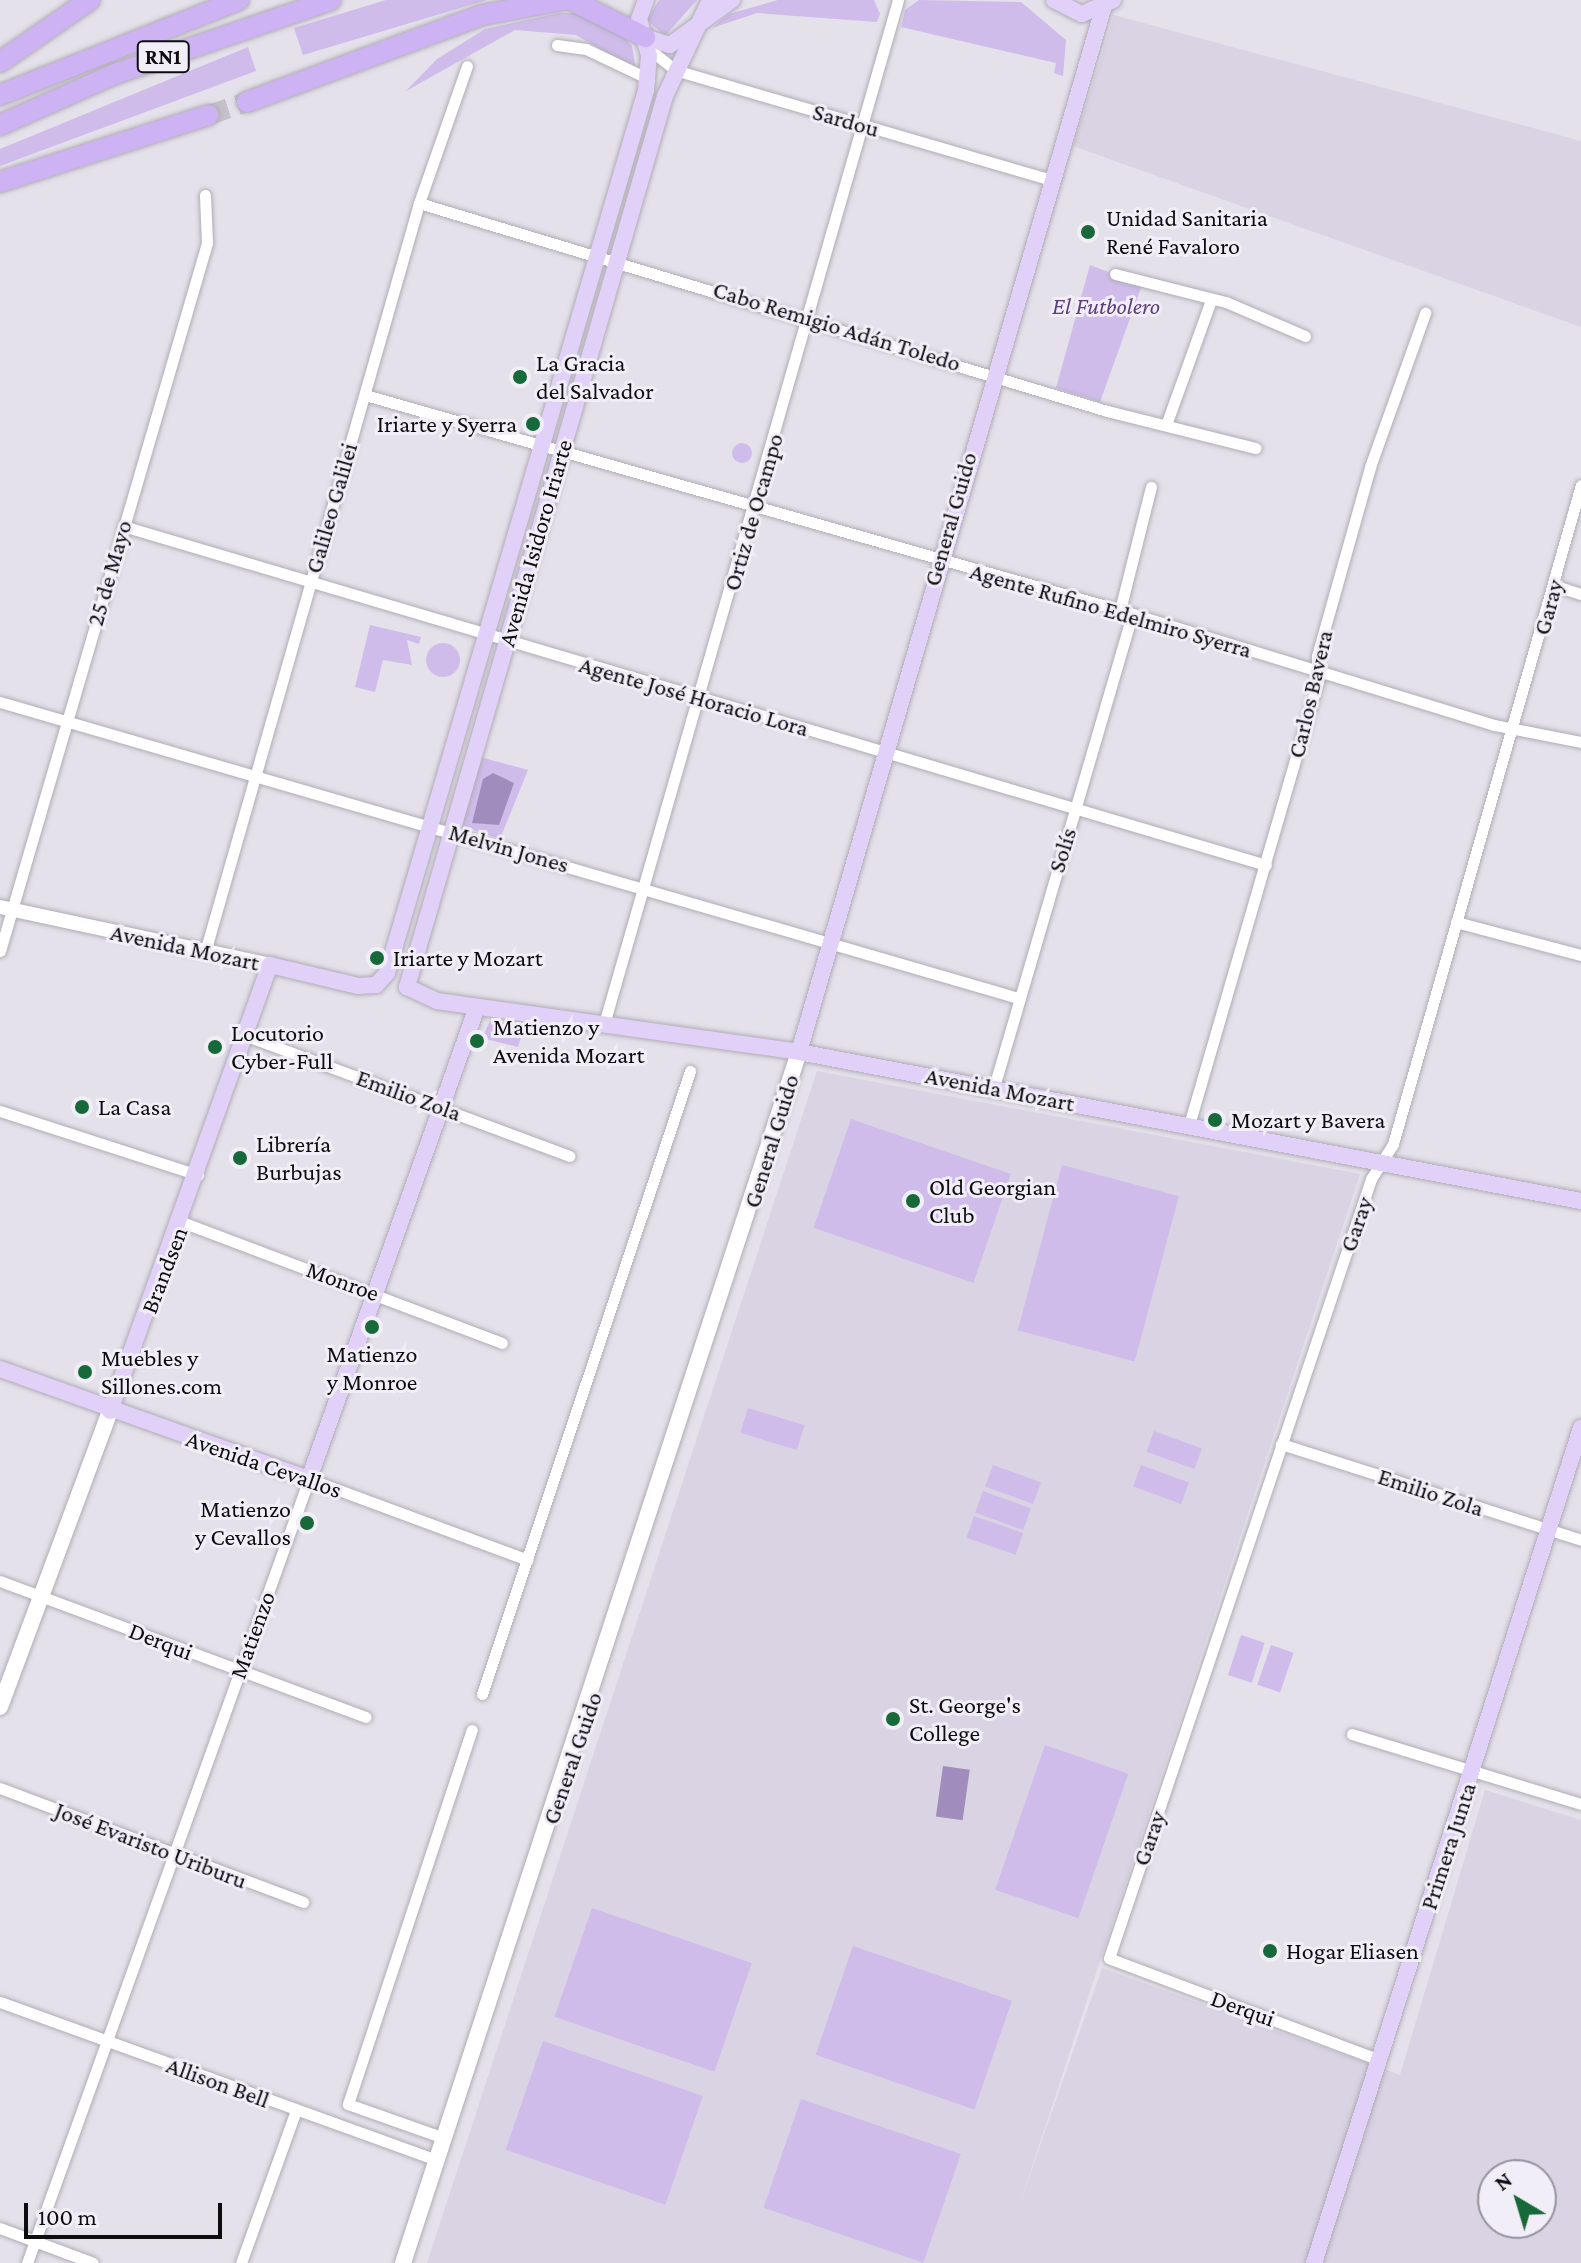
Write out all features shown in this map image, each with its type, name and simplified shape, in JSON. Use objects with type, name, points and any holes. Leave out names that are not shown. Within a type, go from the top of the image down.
[{"type":"highway","points":[[0,62],[90,0]]},
{"type":"highway","name":"RN1","points":[[0,95],[239,0]]},
{"type":"highway","name":"RN1","points":[[0,125],[115,74],[331,0]]},
{"type":"highway","points":[[247,102],[482,15],[563,0]]},
{"type":"highway","points":[[571,0],[646,42]]},
{"type":"highway","points":[[0,182],[209,115]]},
{"type":"main road","name":"Avenida Isidoro Iriarte","points":[[371,987],[387,973],[601,256],[648,85],[646,42],[639,19],[646,0]]},
{"type":"main road","name":"Avenida Isidoro Iriarte","points":[[416,996],[406,976],[665,96],[694,28],[710,0]]},
{"type":"main road","points":[[646,42],[670,45],[732,0]]},
{"type":"main road","points":[[1055,2],[1082,14],[1108,4]]},
{"type":"main road","name":"General Guido","points":[[403,2263],[799,1052],[992,374],[1108,4]]},
{"type":"main road","points":[[648,85],[665,96]]},
{"type":"main road","name":"Avenida Mozart","points":[[270,965],[371,987]]},
{"type":"main road","name":"Brandsen","points":[[0,1707],[182,1222],[270,965]]},
{"type":"main road","name":"Avenida Mozart","points":[[416,996],[799,1052],[1382,1160],[1581,1201]]},
{"type":"main road","name":"Matienzo","points":[[309,1479],[445,1108],[477,1007]]},
{"type":"main road","name":"Avenida Cevallos","points":[[0,1369],[110,1411],[309,1479]]},
{"type":"main road","name":"Primera Junta","points":[[1314,2263],[1581,1428]]},
{"type":"street","name":"Ortiz de Ocampo","points":[[604,1024],[866,126],[898,0]]},
{"type":"street","name":"Sardou","points":[[646,42],[675,70],[1051,180]]},
{"type":"street","points":[[557,45],[586,49],[648,85]]},
{"type":"street","name":"Galileo Galilei","points":[[205,952],[252,773],[419,203],[467,66]]},
{"type":"street","name":"25 de Mayo","points":[[0,951],[6,909],[66,722],[207,243],[205,195]]},
{"type":"street","name":"Cabo Remigio Adán Toledo","points":[[419,203],[1166,425],[1255,448]]},
{"type":"street","points":[[1115,274],[1211,300],[1305,336]]},
{"type":"street","points":[[1166,425],[1211,300]]},
{"type":"street","name":"Carlos Bavera","points":[[1189,1125],[1266,865],[1370,467],[1425,313]]},
{"type":"street","name":"Agente Rufino Edelmiro Syerra","points":[[365,395],[754,506],[937,562],[1126,612],[1514,727],[1581,742]]},
{"type":"street","name":"Garay","points":[[1109,1958],[1281,1444],[1382,1160],[1514,727],[1581,485]]},
{"type":"street","name":"Solís","points":[[994,1087],[1126,612],[1151,487]]},
{"type":"street","name":"Agente José Horacio Lora","points":[[123,526],[1266,865]]},
{"type":"street","points":[[1553,585],[1581,594]]},
{"type":"street","name":"Melvin Jones","points":[[0,702],[450,830],[1018,998]]},
{"type":"street","name":"Avenida Mozart","points":[[6,909],[270,965]]},
{"type":"street","points":[[1456,922],[1581,955]]},
{"type":"street","name":"Emilio Zola","points":[[247,1036],[569,1156]]},
{"type":"street","points":[[482,1694],[690,1071]]},
{"type":"street","points":[[0,1111],[198,1175]]},
{"type":"street","name":"Monroe","points":[[182,1222],[502,1343]]},
{"type":"street","name":"Emilio Zola","points":[[1281,1444],[1581,1540]]},
{"type":"street","name":"Avenida Cevallos","points":[[309,1479],[528,1560]]},
{"type":"street","name":"Matienzo","points":[[27,2263],[170,1853],[309,1479]]},
{"type":"street","name":"Derqui","points":[[0,1581],[366,1717]]},
{"type":"street","points":[[444,2138],[348,2104],[472,1730]]},
{"type":"street","points":[[1352,1734],[1581,1804]]},
{"type":"street","name":"José Evaristo Uriburu","points":[[0,1788],[303,1902]]},
{"type":"street","name":"Derqui","points":[[1109,1958],[1377,2059]]},
{"type":"street","name":"Allison Bell","points":[[0,2002],[436,2160]]},
{"type":"street","points":[[241,2263],[296,2110]]},
{"type":"street","points":[[0,2228],[93,2263]]},
{"type":"shaded area","points":[[1114,15],[1581,141],[1581,327],[1073,146]]},
{"type":"shaded area","points":[[493,773],[514,783],[499,825],[472,823],[483,779]]},
{"type":"shaded area","name":"St. George's College","points":[[817,1071],[1360,1174],[1017,2212],[1102,1968],[1400,2075],[1485,1790],[1581,1820],[1581,2263],[427,2263]]},
{"type":"shaded area","points":[[943,1766],[970,1770],[963,1820],[936,1817]]},
{"type":"green space","points":[[386,0],[487,0],[303,55],[294,28]]},
{"type":"green space","points":[[659,0],[697,0],[665,36],[647,20]]},
{"type":"green space","points":[[778,0],[874,0],[880,14],[877,22],[757,13],[712,28],[729,14]]},
{"type":"green space","points":[[919,0],[1021,2],[1066,40],[1063,76],[1054,73],[1056,63],[901,27],[905,10]]},
{"type":"green space","points":[[559,13],[582,13],[618,30],[632,46],[636,70],[576,35],[515,30],[406,91],[437,59],[485,29]]},
{"type":"green space","points":[[248,47],[256,71],[0,166],[0,149]]},
{"type":"green space","name":"El Futbolero","points":[[1090,265],[1142,285],[1100,402],[1056,388]]},
{"type":"green space","points":[[742,443],[749,446],[752,453],[749,460],[742,463],[735,460],[732,453],[735,446]]},
{"type":"green space","points":[[370,625],[421,637],[419,644],[407,640],[412,665],[383,660],[375,692],[355,687]]},
{"type":"green space","points":[[443,643],[455,648],[460,660],[455,672],[443,677],[431,672],[426,660],[431,648]]},
{"type":"green space","points":[[480,757],[528,770],[500,839],[462,826]]},
{"type":"green space","points":[[490,1021],[525,1024],[518,1047],[482,1038]]},
{"type":"green space","name":"Old Georgian Club","points":[[851,1119],[1011,1174],[973,1283],[814,1228]]},
{"type":"green space","points":[[1062,1165],[1179,1196],[1135,1361],[1018,1330]]},
{"type":"green space","points":[[748,1408],[804,1425],[797,1450],[740,1433]]},
{"type":"green space","points":[[1154,1431],[1202,1448],[1194,1469],[1146,1452]]},
{"type":"green space","points":[[993,1465],[1041,1482],[1033,1504],[985,1487]]},
{"type":"green space","points":[[1141,1465],[1189,1482],[1181,1504],[1133,1487]]},
{"type":"green space","points":[[983,1491],[1031,1508],[1023,1530],[975,1513]]},
{"type":"green space","points":[[974,1516],[1023,1533],[1016,1555],[967,1538]]},
{"type":"green space","points":[[1241,1635],[1265,1643],[1252,1683],[1228,1675]]},
{"type":"green space","points":[[1271,1645],[1294,1653],[1280,1693],[1257,1685]]},
{"type":"green space","points":[[1045,1745],[1128,1774],[1078,1918],[995,1890]]},
{"type":"green space","points":[[592,1908],[752,1963],[714,2072],[555,2017]]},
{"type":"green space","points":[[853,1946],[1012,2001],[974,2109],[816,2055]]},
{"type":"green space","points":[[543,2041],[703,2096],[665,2205],[506,2150]]},
{"type":"green space","points":[[801,2099],[961,2154],[923,2263],[764,2208]]},
{"type":"tunnel","points":[[209,115],[247,102]]},
{"type":"place","name":"Unidad Sanitaria René Favaloro","points":[[1088,232]]},
{"type":"place","name":"La Gracia del Salvador","points":[[520,377]]},
{"type":"place","name":"Iriarte y Syerra","points":[[533,424]]},
{"type":"place","name":"Iriarte y Mozart","points":[[377,958]]},
{"type":"place","name":"Matienzo y Avenida Mozart","points":[[477,1041]]},
{"type":"place","name":"Locutorio Cyber-Full","points":[[215,1047]]},
{"type":"place","name":"La Casa","points":[[82,1107]]},
{"type":"place","name":"Mozart y Bavera","points":[[1215,1120]]},
{"type":"place","name":"Librería Burbujas","points":[[240,1158]]},
{"type":"place","name":"Old Georgian Club","points":[[913,1201]]},
{"type":"place","name":"Matienzo y Monroe","points":[[372,1327]]},
{"type":"place","name":"Muebles y Sillones.com","points":[[85,1372]]},
{"type":"place","name":"Matienzo y Cevallos","points":[[307,1523]]},
{"type":"place","name":"St. George's College","points":[[893,1719]]},
{"type":"place","name":"Hogar Eliasen","points":[[1270,1951]]}]
